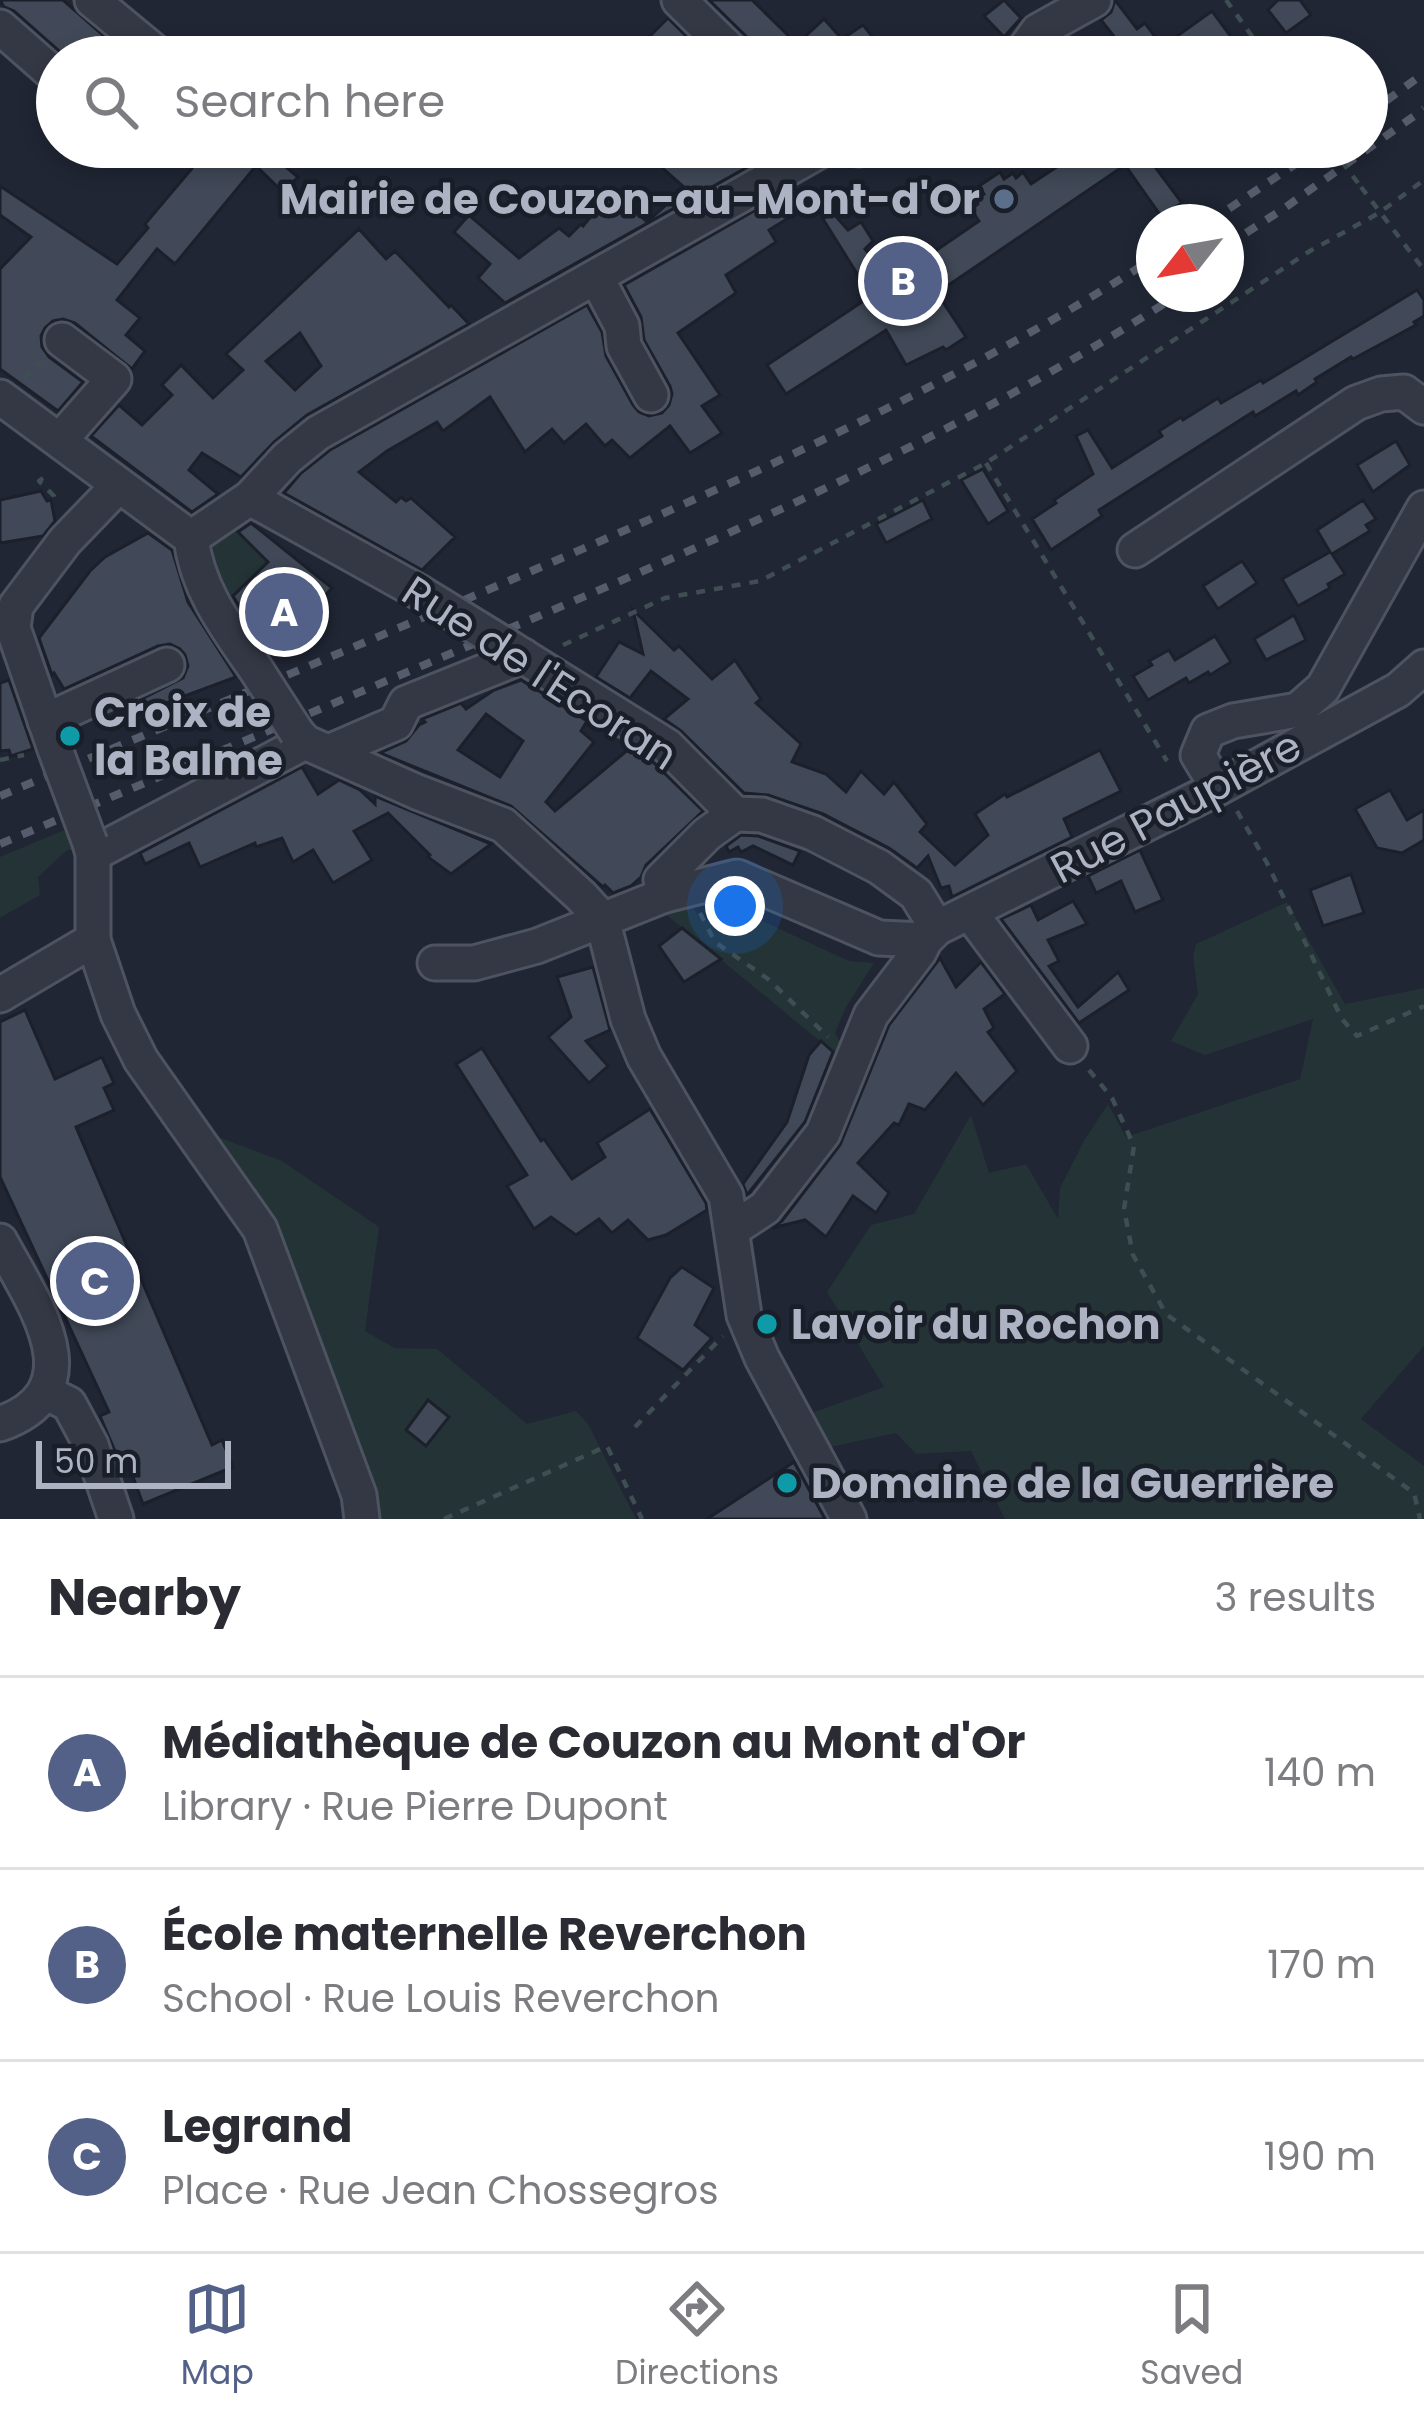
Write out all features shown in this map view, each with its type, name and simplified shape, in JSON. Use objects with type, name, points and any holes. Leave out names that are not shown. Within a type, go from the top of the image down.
[{"type":"street","points":[[92,0],[136,36]]},
{"type":"street","points":[[679,0],[716,36]]},
{"type":"street","points":[[1034,36],[1094,0]]},
{"type":"street","points":[[0,27],[36,59]]},
{"type":"street","points":[[191,538],[250,498],[318,433],[789,168]]},
{"type":"street","points":[[596,277],[650,395]]},
{"type":"street","points":[[60,440],[114,380],[62,340]]},
{"type":"street","points":[[1135,550],[1356,403],[1403,392],[1424,407]]},
{"type":"street","points":[[2,398],[191,538],[208,600],[310,742],[417,792],[503,825],[602,919],[628,1019],[644,1057],[726,1196],[744,1315],[762,1358],[849,1519]]},
{"type":"street","points":[[118,486],[65,542],[16,606],[9,653],[50,735],[92,849],[93,940],[118,1014],[141,1060],[260,1229],[358,1495],[362,1519]]},
{"type":"street","name":"Rue de l'Ecoran","points":[[250,498],[419,592],[667,746],[735,814]]},
{"type":"street","points":[[1217,788],[1198,755],[1208,731],[1233,721],[1298,710],[1323,688],[1424,508]]},
{"type":"street","points":[[92,849],[310,742],[396,723],[406,703],[521,654]]},
{"type":"street","points":[[50,735],[166,665]]},
{"type":"street","name":"Rue Paupière","points":[[931,934],[1398,690],[1424,667]]},
{"type":"street","points":[[664,896],[661,880],[707,834],[735,814],[762,815],[813,833],[879,866],[916,894],[931,934]]},
{"type":"street","points":[[435,963],[474,963],[537,946],[664,896],[736,877],[879,938],[931,934]]},
{"type":"street","points":[[970,914],[1070,1046]]},
{"type":"street","points":[[733,1229],[765,1208],[823,1132],[871,1015],[931,934]]},
{"type":"street","points":[[0,995],[93,940]]},
{"type":"street","points":[[0,1241],[41,1319],[55,1360],[45,1392],[22,1416],[0,1424]]},
{"type":"street","points":[[45,1392],[69,1404],[91,1445],[116,1519]]},
{"type":"path","points":[[1226,0],[1252,36]]},
{"type":"path","points":[[1346,168],[1424,270]]},
{"type":"path","points":[[521,654],[665,598],[760,581],[986,463],[1424,180]]},
{"type":"path","points":[[2,398],[62,340]]},
{"type":"path","points":[[986,463],[1167,762]]},
{"type":"path","points":[[43,478],[39,481],[49,490]]},
{"type":"path","points":[[1217,788],[1244,819],[1342,1019],[1357,1036],[1424,1006]]},
{"type":"path","points":[[703,923],[715,942],[768,979],[854,1062]]},
{"type":"path","points":[[1070,1046],[1112,1098],[1134,1145],[1124,1209],[1133,1255],[1166,1314],[1414,1493],[1420,1519]]},
{"type":"path","points":[[635,1427],[744,1315]]},
{"type":"path","points":[[444,1519],[607,1446],[642,1519]]},
{"type":"shaded area","points":[[234,529],[268,562],[225,603],[209,557],[211,545]]},
{"type":"shaded area","points":[[69,828],[75,849],[67,850],[38,877],[40,895],[0,918],[0,857]]},
{"type":"shaded area","points":[[1287,902],[1345,1004],[1424,988],[1424,1346],[1361,1419],[1424,1466],[1424,1519],[1005,1519],[971,1451],[916,1454],[896,1433],[826,1448],[809,1414],[884,1387],[827,1292],[871,1225],[914,1214],[971,1115],[989,1173],[1026,1164],[1058,1219],[1060,1188],[1108,1104],[1126,1137],[1300,1079],[1313,1019],[1205,1055],[1171,1041],[1198,994],[1196,944]]},
{"type":"shaded area","points":[[692,905],[701,922],[741,911],[849,961],[874,963],[835,1033],[846,1052],[844,1061],[664,913]]},
{"type":"shaded area","points":[[197,1129],[282,1161],[379,1227],[365,1331],[395,1348],[437,1349],[527,1424],[576,1411],[588,1424],[636,1519],[376,1519]]},
{"type":"building","points":[[0,0],[63,0],[104,36],[42,36]]},
{"type":"building","points":[[709,0],[752,0],[789,36],[746,36]]},
{"type":"building","points":[[1004,0],[1021,18],[1003,36],[984,16]]},
{"type":"building","points":[[1115,0],[1137,29],[1145,23],[1155,36],[1114,36],[1101,20],[1111,12]]},
{"type":"building","points":[[1278,0],[1300,0],[1311,15],[1286,33],[1268,10]]},
{"type":"building","points":[[1212,11],[1230,36],[1177,36]]},
{"type":"building","points":[[668,18],[686,36],[650,36]]},
{"type":"building","points":[[824,19],[839,36],[806,36]]},
{"type":"building","points":[[863,25],[872,36],[846,36]]},
{"type":"building","points":[[192,168],[254,168],[175,264],[157,249],[117,300],[140,318],[126,335],[145,351],[132,369],[75,323],[63,319],[45,328],[42,347],[49,357],[83,382],[58,411],[0,369],[0,269],[31,237],[0,215],[0,186],[117,264],[148,228],[145,224]]},
{"type":"building","points":[[258,168],[287,168],[298,177],[283,192]]},
{"type":"building","points":[[662,168],[746,168],[505,303],[478,278],[490,264],[454,232],[469,215],[519,258],[559,228],[569,236],[583,226],[613,190],[647,222],[685,188]]},
{"type":"building","points":[[1055,168],[1121,168],[937,293],[966,337],[906,365],[886,330],[786,394],[767,365],[871,296],[823,219],[832,212],[848,230],[861,222],[873,241],[865,249],[893,280],[979,221],[971,209],[984,194],[979,186],[1000,172],[1004,179],[1023,172],[1031,184]]},
{"type":"building","points":[[1127,168],[1156,168],[1182,203],[1153,204]]},
{"type":"building","points":[[784,194],[795,214],[769,230],[776,242],[726,275],[736,293],[678,333],[720,395],[702,406],[722,433],[690,453],[670,426],[630,458],[612,440],[605,446],[586,424],[564,443],[552,429],[525,452],[490,397],[443,431],[437,422],[359,472],[396,502],[411,498],[455,537],[422,570],[284,493],[330,450],[587,305],[602,332],[606,356],[633,405],[649,416],[662,413],[669,405],[670,386],[644,340],[641,317],[624,285]]},
{"type":"building","points":[[359,229],[386,259],[395,251],[469,324],[307,415],[241,477],[202,453],[189,470],[218,494],[192,512],[91,436],[119,405],[142,425],[172,395],[162,385],[181,365],[213,398],[243,370],[226,354]],"holes":[[[300,333],[321,366],[295,390],[266,361]]]},
{"type":"building","points":[[1417,290],[1424,300],[1424,316],[1416,325],[1351,357],[1298,395],[1296,391],[1255,416],[1253,412],[1099,510],[1102,516],[1051,550],[1032,519],[1093,474],[1076,436],[1088,430],[1112,468],[1162,436],[1159,431],[1181,417],[1263,383]]},
{"type":"building","points":[[1396,441],[1410,465],[1373,492],[1357,465]]},
{"type":"building","points":[[983,469],[1008,511],[988,524],[961,480]]},
{"type":"building","points":[[41,491],[51,500],[55,521],[43,536],[0,543],[0,500]]},
{"type":"building","points":[[923,500],[932,519],[886,543],[876,524]]},
{"type":"building","points":[[1363,500],[1376,519],[1366,525],[1370,531],[1332,554],[1345,574],[1298,606],[1282,579],[1330,552],[1317,530]]},
{"type":"building","points":[[251,523],[332,588],[289,635],[273,617],[263,623],[261,618],[251,626],[233,596],[268,562],[238,532]]},
{"type":"building","points":[[148,533],[172,550],[188,602],[236,677],[131,716],[128,706],[183,678],[188,666],[180,649],[170,644],[158,646],[64,689],[52,675],[39,638],[90,571]]},
{"type":"building","points":[[1242,561],[1257,583],[1218,609],[1203,586]]},
{"type":"building","points":[[633,610],[712,679],[735,660],[761,699],[756,703],[801,744],[792,762],[826,774],[846,792],[861,771],[884,794],[894,782],[927,824],[920,832],[955,865],[988,835],[975,814],[1005,794],[1100,750],[1121,791],[1064,819],[1072,837],[952,897],[949,886],[941,888],[928,856],[917,868],[823,814],[768,795],[744,793],[664,719],[688,699],[651,671],[630,698],[596,677],[619,642],[643,654]]},
{"type":"building","points":[[1294,615],[1306,640],[1266,660],[1254,639]]},
{"type":"building","points":[[1215,636],[1231,662],[1189,683],[1186,678],[1148,700],[1133,676],[1169,650],[1175,660]]},
{"type":"building","points":[[9,680],[33,749],[11,756],[9,750],[0,751],[0,683]]},
{"type":"building","points":[[521,680],[587,721],[581,731],[594,742],[546,802],[555,811],[630,748],[654,763],[703,811],[646,865],[641,877],[613,893],[511,806],[380,753],[406,741],[425,722],[422,719],[461,703],[466,709],[494,690]],"holes":[[[486,714],[523,741],[500,777],[458,750]]]},
{"type":"building","points":[[302,767],[318,794],[339,780],[375,804],[375,796],[491,844],[451,874],[428,857],[388,813],[354,831],[372,860],[333,883],[313,850],[293,862],[282,838],[256,847],[255,843],[200,867],[189,843],[145,864],[140,853]]},
{"type":"building","points":[[1390,790],[1407,820],[1424,810],[1424,840],[1402,853],[1377,848],[1355,809]]},
{"type":"building","points":[[741,835],[800,851],[793,865],[753,846],[729,852],[726,846]]},
{"type":"building","points":[[1140,850],[1163,900],[1135,912],[1121,881],[1096,893],[1088,876]]},
{"type":"building","points":[[1351,874],[1364,913],[1323,926],[1310,890]]},
{"type":"building","points":[[1073,901],[1087,924],[1048,940],[1059,961],[1049,966],[1078,1007],[1118,972],[1129,990],[1079,1023],[1001,919],[1031,905],[1038,920]]},
{"type":"building","points":[[682,928],[721,959],[684,982],[659,946]]},
{"type":"building","points":[[940,958],[956,987],[981,962],[1005,994],[984,1009],[994,1028],[988,1032],[1017,1071],[983,1105],[956,1073],[925,1110],[909,1104],[899,1125],[894,1123],[858,1163],[889,1193],[876,1213],[853,1196],[826,1237],[805,1220],[772,1228],[840,1145],[889,1025]]},
{"type":"building","points":[[593,967],[610,1030],[586,1041],[608,1066],[589,1083],[548,1037],[571,1017],[557,977]]},
{"type":"building","points":[[25,1010],[55,1079],[102,1057],[114,1083],[104,1088],[114,1110],[76,1127],[212,1445],[222,1440],[233,1467],[143,1504],[126,1458],[115,1451],[100,1416],[109,1412],[0,1177],[0,1022]]},
{"type":"building","points":[[821,1041],[833,1052],[805,1122],[747,1195],[743,1184],[787,1122],[809,1055]]},
{"type":"building","points":[[482,1048],[541,1141],[572,1179],[605,1157],[597,1143],[650,1109],[707,1210],[666,1235],[648,1240],[628,1220],[612,1233],[599,1219],[576,1235],[551,1217],[534,1229],[507,1186],[527,1175],[456,1064]]},
{"type":"building","points":[[682,1267],[714,1288],[695,1325],[712,1338],[683,1370],[637,1338],[670,1278]]},
{"type":"building","points":[[428,1400],[449,1417],[426,1446],[406,1430]]},
{"type":"building","name":"Domaine de la Guerrière","points":[[794,1462],[825,1519],[707,1519]]},
{"type":"railway","points":[[1388,100],[1424,73]]},
{"type":"railway","points":[[1388,135],[1424,109]]},
{"type":"railway","points":[[1236,204],[1290,168]]},
{"type":"railway","points":[[1244,234],[1341,168]]},
{"type":"railway","points":[[0,796],[514,579],[804,449],[947,378],[1136,269]]},
{"type":"railway","points":[[0,844],[773,513],[1021,389],[1150,312]]},
{"type":"place","name":"Mairie de Couzon-au-Mont-d'Or","points":[[1004,199]]},
{"type":"place","name":"École maternelle Reverchon","points":[[903,281]]},
{"type":"place","name":"Médiathèque de Couzon au Mont d'Or","points":[[284,612]]},
{"type":"place","name":"Croix de la Balme","points":[[70,736]]},
{"type":"place","name":"Legrand","points":[[95,1281]]},
{"type":"place","name":"Lavoir du Rochon","points":[[767,1324]]},
{"type":"place","name":"Domaine de la Guerrière","points":[[787,1483]]}]
